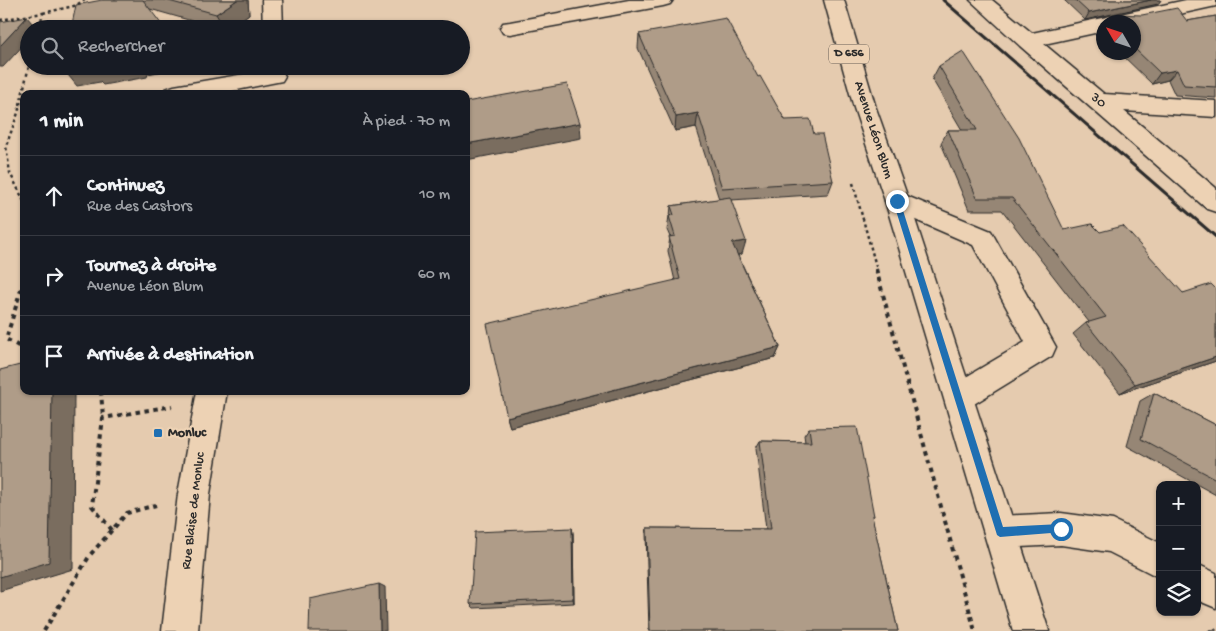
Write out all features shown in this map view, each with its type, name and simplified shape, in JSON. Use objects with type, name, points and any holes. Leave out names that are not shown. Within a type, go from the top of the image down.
[{"type":"street","points":[[272,0],[273,20]]},
{"type":"street","points":[[510,28],[663,0]]},
{"type":"street","name":"Avenue Léon Blum","points":[[834,0],[865,108],[897,201],[1031,631]]},
{"type":"street","name":"30","points":[[980,0],[1216,202]]},
{"type":"street","points":[[1141,16],[1215,0]]},
{"type":"street","points":[[1027,41],[1096,26]]},
{"type":"street","points":[[199,90],[273,78]]},
{"type":"street","points":[[1098,101],[1216,109]]},
{"type":"street","points":[[897,201],[982,238],[1042,347],[958,397]]},
{"type":"street","name":"Rue Blaise de Monluc","points":[[180,631],[194,494],[212,395]]},
{"type":"street","points":[[1000,532],[1061,529],[1113,536],[1156,559]]},
{"type":"street","points":[[1201,583],[1216,591]]},
{"type":"path","points":[[0,20],[74,6],[85,0]]},
{"type":"path","points":[[41,20],[42,13]]},
{"type":"path","points":[[23,90],[27,75]]},
{"type":"path","points":[[20,104],[6,146],[10,173],[20,193]]},
{"type":"path","points":[[852,180],[975,631]]},
{"type":"path","points":[[20,293],[6,339],[20,347]]},
{"type":"path","points":[[101,395],[103,418],[92,506],[112,530]]},
{"type":"path","points":[[103,418],[212,395]]},
{"type":"path","points":[[44,631],[90,556],[127,513],[194,494]]},
{"type":"building","points":[[102,0],[143,0],[158,20],[73,20],[76,5]]},
{"type":"building","points":[[165,0],[237,0],[216,14]]},
{"type":"building","points":[[1075,0],[1151,0],[1089,13]]},
{"type":"building","points":[[1177,8],[1187,21],[1216,16],[1216,87],[1184,85],[1177,70],[1160,73],[1141,55],[1141,15],[1113,14],[1142,15]]},
{"type":"building","points":[[27,17],[24,20],[20,20],[20,25],[0,46],[0,22]]},
{"type":"building","points":[[726,18],[758,77],[760,76],[785,120],[810,119],[814,134],[822,134],[833,181],[722,188],[698,113],[676,117],[639,34]]},
{"type":"building","points":[[963,51],[1019,138],[1064,230],[1092,224],[1100,232],[1123,226],[1183,293],[1211,284],[1216,289],[1216,357],[1135,384],[1086,323],[1106,317],[1012,198],[977,198],[948,130],[977,130],[939,66]]},
{"type":"building","points":[[567,84],[580,123],[470,143],[470,101]]},
{"type":"building","points":[[730,197],[746,241],[732,243],[780,347],[507,417],[487,324],[680,279],[669,237],[675,236],[669,216],[674,215],[671,206]]},
{"type":"building","points":[[20,365],[20,395],[52,395],[49,562],[0,577],[0,370]]},
{"type":"building","points":[[1154,393],[1216,425],[1216,479],[1141,439]]},
{"type":"building","points":[[857,427],[874,516],[872,516],[898,631],[650,631],[647,528],[771,529],[760,441],[811,442],[809,428]]},
{"type":"building","points":[[572,528],[573,599],[470,604],[475,532]]},
{"type":"building","points":[[379,584],[380,631],[309,631],[310,599]]},
{"type":"railway","points":[[943,0],[1216,237]]},
{"type":"place","name":"Monluc","points":[[158,433]]},
{"type":"route","points":[[897,201],[1000,532],[1061,529]]}]
